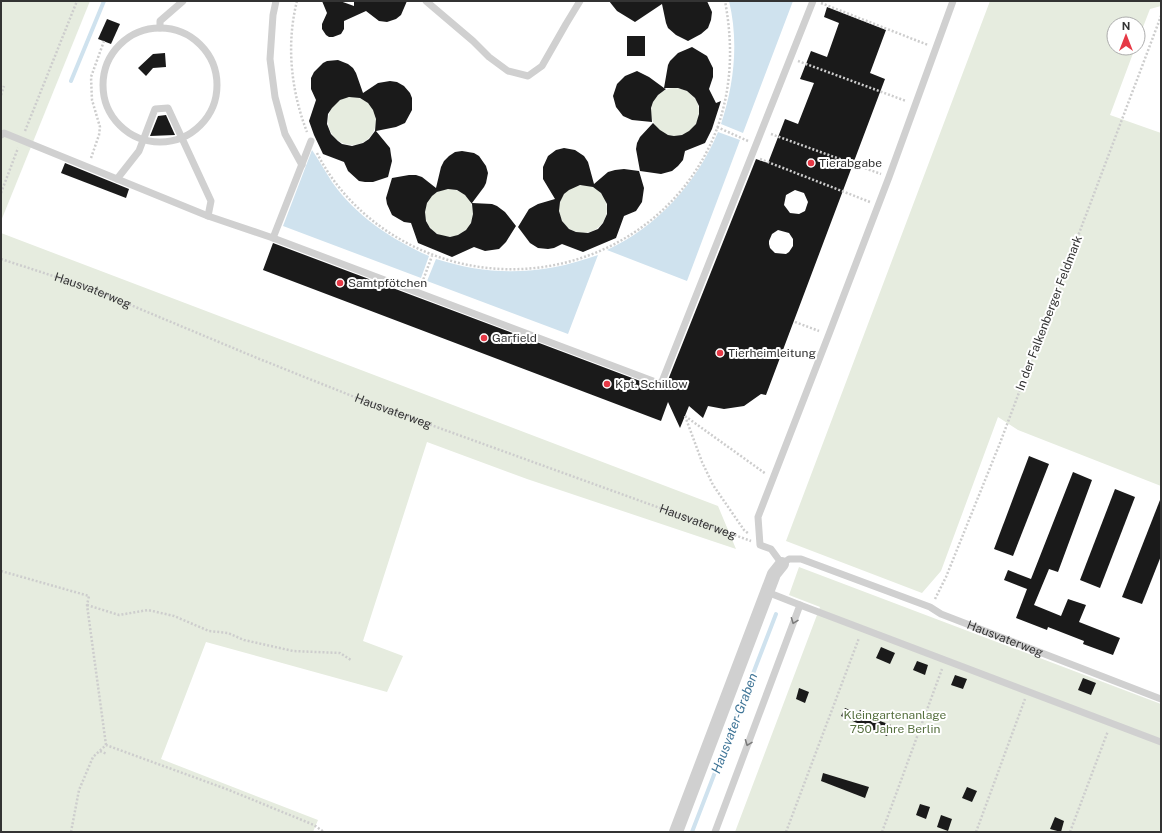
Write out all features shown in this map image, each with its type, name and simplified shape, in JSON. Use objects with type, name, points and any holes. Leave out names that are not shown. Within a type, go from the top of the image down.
[{"type":"street","points":[[676,832],[774,574],[782,564]]},
{"type":"lane","points":[[160,28],[160,21],[183,1]]},
{"type":"lane","points":[[276,1],[273,15],[270,59],[275,97],[285,134],[302,165]]},
{"type":"lane","points":[[426,1],[474,41],[489,57],[508,71],[528,76],[542,66],[580,1]]},
{"type":"lane","points":[[1,135],[4,133],[208,216],[273,238],[661,384],[761,130],[814,1]]},
{"type":"lane","points":[[782,564],[771,549],[760,545],[758,516],[889,177],[953,1]]},
{"type":"lane","points":[[160,28],[179,31],[199,42],[212,60],[218,82],[215,105],[204,124],[181,138],[164,140],[144,139],[122,129],[108,111],[102,89],[105,67],[117,47],[135,34],[160,28]]},
{"type":"lane","points":[[117,180],[139,151],[155,109],[168,108],[211,201],[208,216]]},
{"type":"lane","points":[[273,238],[311,141]]},
{"type":"lane","name":"Hausvaterweg","points":[[782,564],[789,559],[801,558],[930,607],[941,614],[1161,699]]},
{"type":"lane","points":[[767,592],[1161,742]]},
{"type":"lane","points":[[715,832],[800,605]]},
{"type":"path","points":[[1,193],[77,1]]},
{"type":"path","points":[[297,1],[292,29],[292,75],[300,112],[311,141],[329,174],[353,204],[382,229],[409,245],[432,256],[454,263],[500,270],[523,270],[546,267],[591,255],[612,246],[632,234],[668,205],[697,168],[708,148],[724,107],[731,64],[731,43],[725,1]]},
{"type":"path","points":[[814,1],[936,48]]},
{"type":"path","name":"In der Falkenberger Feldmark","points":[[930,607],[946,577],[1000,444],[1161,16]]},
{"type":"path","points":[[88,168],[99,135],[100,127],[92,100],[91,77],[104,41]]},
{"type":"path","points":[[790,58],[916,104]]},
{"type":"path","points":[[1,95],[4,86]]},
{"type":"path","points":[[717,127],[756,144]]},
{"type":"path","points":[[761,130],[889,177]]},
{"type":"path","points":[[751,156],[878,206]]},
{"type":"path","points":[[419,294],[432,256]]},
{"type":"path","name":"Hausvaterweg","points":[[1,259],[90,288],[362,400],[760,545]]},
{"type":"path","points":[[795,322],[829,334]]},
{"type":"path","points":[[760,545],[744,530],[713,485],[702,462],[685,416],[766,474],[773,477]]},
{"type":"path","points":[[1,571],[89,596],[87,605],[106,745]]},
{"type":"path","points":[[87,605],[119,615],[148,610],[174,616],[209,631],[228,633],[244,640],[293,652],[340,653],[350,660]]},
{"type":"path","points":[[786,832],[863,628]]},
{"type":"path","points":[[882,832],[945,660]]},
{"type":"path","points":[[976,832],[1028,691]]},
{"type":"path","points":[[1070,832],[1111,724]]},
{"type":"path","points":[[71,832],[79,790],[93,757],[106,745]]},
{"type":"path","points":[[106,745],[229,790],[314,825],[324,832]]},
{"type":"path","points":[[100,751],[107,754]]},
{"type":"green space","points":[[1,1],[90,1],[1,221]]},
{"type":"green space","points":[[990,1],[1161,1],[1161,6],[1150,9],[1146,19],[1146,16],[1106,16],[1106,56],[1132,56],[1110,115],[1161,133],[1161,486],[1018,430],[998,417],[941,571],[922,593],[786,541]]},
{"type":"green space","points":[[675,88],[684,90],[692,95],[697,103],[699,112],[697,121],[692,129],[684,134],[675,136],[666,134],[658,129],[653,121],[651,112],[653,103],[658,95],[666,90]]},
{"type":"green space","points":[[347,97],[357,97],[369,104],[376,116],[376,126],[369,138],[357,145],[347,145],[339,141],[332,134],[328,126],[328,116],[332,108],[339,101]]},
{"type":"green space","points":[[578,185],[588,185],[600,192],[607,204],[607,214],[600,226],[588,233],[578,233],[570,229],[563,222],[559,214],[559,204],[563,196],[570,189]]},
{"type":"green space","points":[[444,189],[454,189],[466,196],[473,208],[473,218],[466,230],[454,237],[444,237],[436,233],[429,226],[425,218],[425,208],[429,200],[436,193]]},
{"type":"green space","points":[[1,233],[718,506],[736,549],[527,479],[427,442],[363,641],[403,656],[387,692],[206,642],[161,759],[318,820],[313,832],[1,832]]},
{"type":"green space","name":"Kleingartenanlage 750 Jahre Berlin","points":[[799,567],[1161,704],[1161,832],[735,832],[820,607],[789,595]]},
{"type":"water","points":[[729,1],[793,1],[743,133],[721,124],[729,94],[734,63],[734,32]]},
{"type":"water","points":[[718,132],[740,140],[687,281],[607,250],[643,229],[673,202],[699,169]]},
{"type":"water","points":[[312,150],[341,194],[363,216],[401,242],[429,256],[421,278],[283,226]]},
{"type":"water","points":[[598,255],[568,334],[427,281],[436,259],[477,269],[517,271],[557,267]]},
{"type":"building","points":[[322,1],[340,1],[354,6],[354,1],[407,1],[401,15],[396,19],[387,22],[379,21],[366,11],[344,21],[344,29],[341,34],[329,37],[322,29],[322,24],[327,13]]},
{"type":"building","points":[[609,1],[707,1],[712,12],[711,20],[708,28],[701,34],[688,41],[676,35],[668,28],[662,4],[635,22],[617,11]]},
{"type":"building","points":[[827,7],[886,30],[870,73],[885,79],[766,395],[761,394],[744,406],[724,409],[708,406],[703,418],[689,406],[680,428],[668,402],[661,421],[263,270],[273,243],[664,390],[756,159],[768,163],[785,119],[798,124],[814,83],[800,79],[811,51],[827,57],[839,23],[824,17]],"holes":[[[795,190],[804,193],[808,202],[805,211],[799,214],[790,213],[784,205],[786,195]],[[778,230],[789,233],[793,239],[793,246],[786,254],[775,253],[770,248],[769,241],[772,234]]]},
{"type":"building","points":[[107,19],[120,24],[111,44],[98,39]]},
{"type":"building","points":[[627,36],[645,36],[645,56],[627,56]]},
{"type":"building","points":[[692,47],[707,56],[713,68],[713,77],[709,89],[716,103],[721,101],[712,129],[705,143],[685,151],[683,160],[672,171],[661,174],[640,171],[636,149],[637,143],[640,137],[653,123],[668,135],[682,135],[696,124],[699,114],[699,106],[695,98],[687,91],[678,88],[664,88],[670,61],[678,53]]},
{"type":"building","points":[[165,53],[166,67],[153,68],[146,76],[138,68],[153,54]]},
{"type":"building","points":[[338,60],[353,68],[363,93],[378,83],[390,81],[397,82],[404,86],[410,93],[412,98],[412,110],[405,123],[396,127],[376,131],[390,148],[392,161],[388,177],[373,182],[359,181],[348,171],[344,162],[323,154],[309,121],[316,100],[311,89],[311,78],[314,72],[327,61]],"holes":[[[349,97],[360,98],[368,103],[373,110],[376,119],[375,131],[369,139],[363,143],[352,146],[342,144],[331,134],[327,124],[328,114],[340,100]]]},
{"type":"building","points":[[637,71],[649,77],[666,89],[658,95],[653,102],[651,108],[652,122],[632,120],[623,116],[616,107],[613,96],[617,84],[625,76]]},
{"type":"building","points":[[166,115],[175,135],[150,136],[158,116]]},
{"type":"building","points":[[564,148],[575,150],[584,156],[588,162],[594,184],[608,172],[624,169],[639,171],[644,188],[642,202],[636,211],[624,216],[616,238],[583,252],[562,244],[548,249],[538,248],[530,243],[518,227],[529,209],[538,204],[555,199],[543,179],[543,167],[548,156],[556,150]],"holes":[[[580,185],[593,187],[601,193],[607,204],[607,214],[603,223],[598,229],[588,233],[576,232],[569,229],[562,221],[559,211],[560,202],[564,194]]]},
{"type":"building","points":[[462,151],[474,153],[479,156],[486,166],[488,173],[486,183],[472,203],[492,204],[497,206],[505,212],[516,226],[506,242],[499,249],[485,251],[474,247],[452,257],[418,243],[411,223],[404,222],[392,215],[387,204],[386,198],[392,178],[416,175],[422,177],[436,188],[444,161],[455,152]],"holes":[[[448,189],[457,190],[465,195],[472,204],[473,214],[471,223],[466,230],[458,235],[450,237],[437,234],[430,228],[426,221],[425,212],[427,203],[437,192]]]},
{"type":"building","points":[[65,163],[129,189],[126,198],[61,173]]},
{"type":"building","points":[[1029,456],[1049,464],[1013,556],[994,549]]},
{"type":"building","points":[[1073,472],[1092,480],[1058,572],[1049,569],[1034,605],[1061,616],[1068,599],[1086,605],[1079,622],[1120,638],[1113,655],[1083,644],[1084,641],[1048,627],[1047,630],[1016,618],[1027,589],[1004,580],[1008,570],[1031,579]]},
{"type":"building","points":[[1115,489],[1135,497],[1100,588],[1080,580]]},
{"type":"building","points":[[1160,500],[1161,556],[1142,604],[1122,597]]},
{"type":"building","points":[[881,647],[895,653],[890,664],[876,658]]},
{"type":"building","points":[[917,661],[928,665],[925,675],[913,670]]},
{"type":"building","points":[[955,675],[967,679],[963,689],[951,685]]},
{"type":"building","points":[[1083,678],[1096,683],[1091,695],[1078,690]]},
{"type":"building","points":[[799,688],[809,692],[805,703],[796,699]]},
{"type":"building","points":[[845,708],[858,713],[860,710],[870,714],[869,717],[891,725],[887,736],[841,716]]},
{"type":"building","points":[[823,773],[869,787],[865,798],[821,781]]},
{"type":"building","points":[[967,787],[977,791],[972,802],[962,798]]},
{"type":"building","points":[[920,804],[930,807],[926,819],[916,815]]},
{"type":"building","points":[[941,815],[952,819],[948,831],[937,827]]},
{"type":"building","points":[[1055,817],[1064,821],[1061,832],[1050,829]]},
{"type":"waterway","points":[[71,81],[104,1]]},
{"type":"waterway","name":"Hausvater-Graben","points":[[692,832],[776,614]]},
{"type":"place","name":"Tierabgabe","points":[[811,163]]},
{"type":"place","name":"Samtpfötchen","points":[[340,283]]},
{"type":"place","name":"Garfield","points":[[484,338]]},
{"type":"place","name":"Tierheimleitung","points":[[720,353]]},
{"type":"place","name":"Kpt. Schillow","points":[[607,384]]}]
